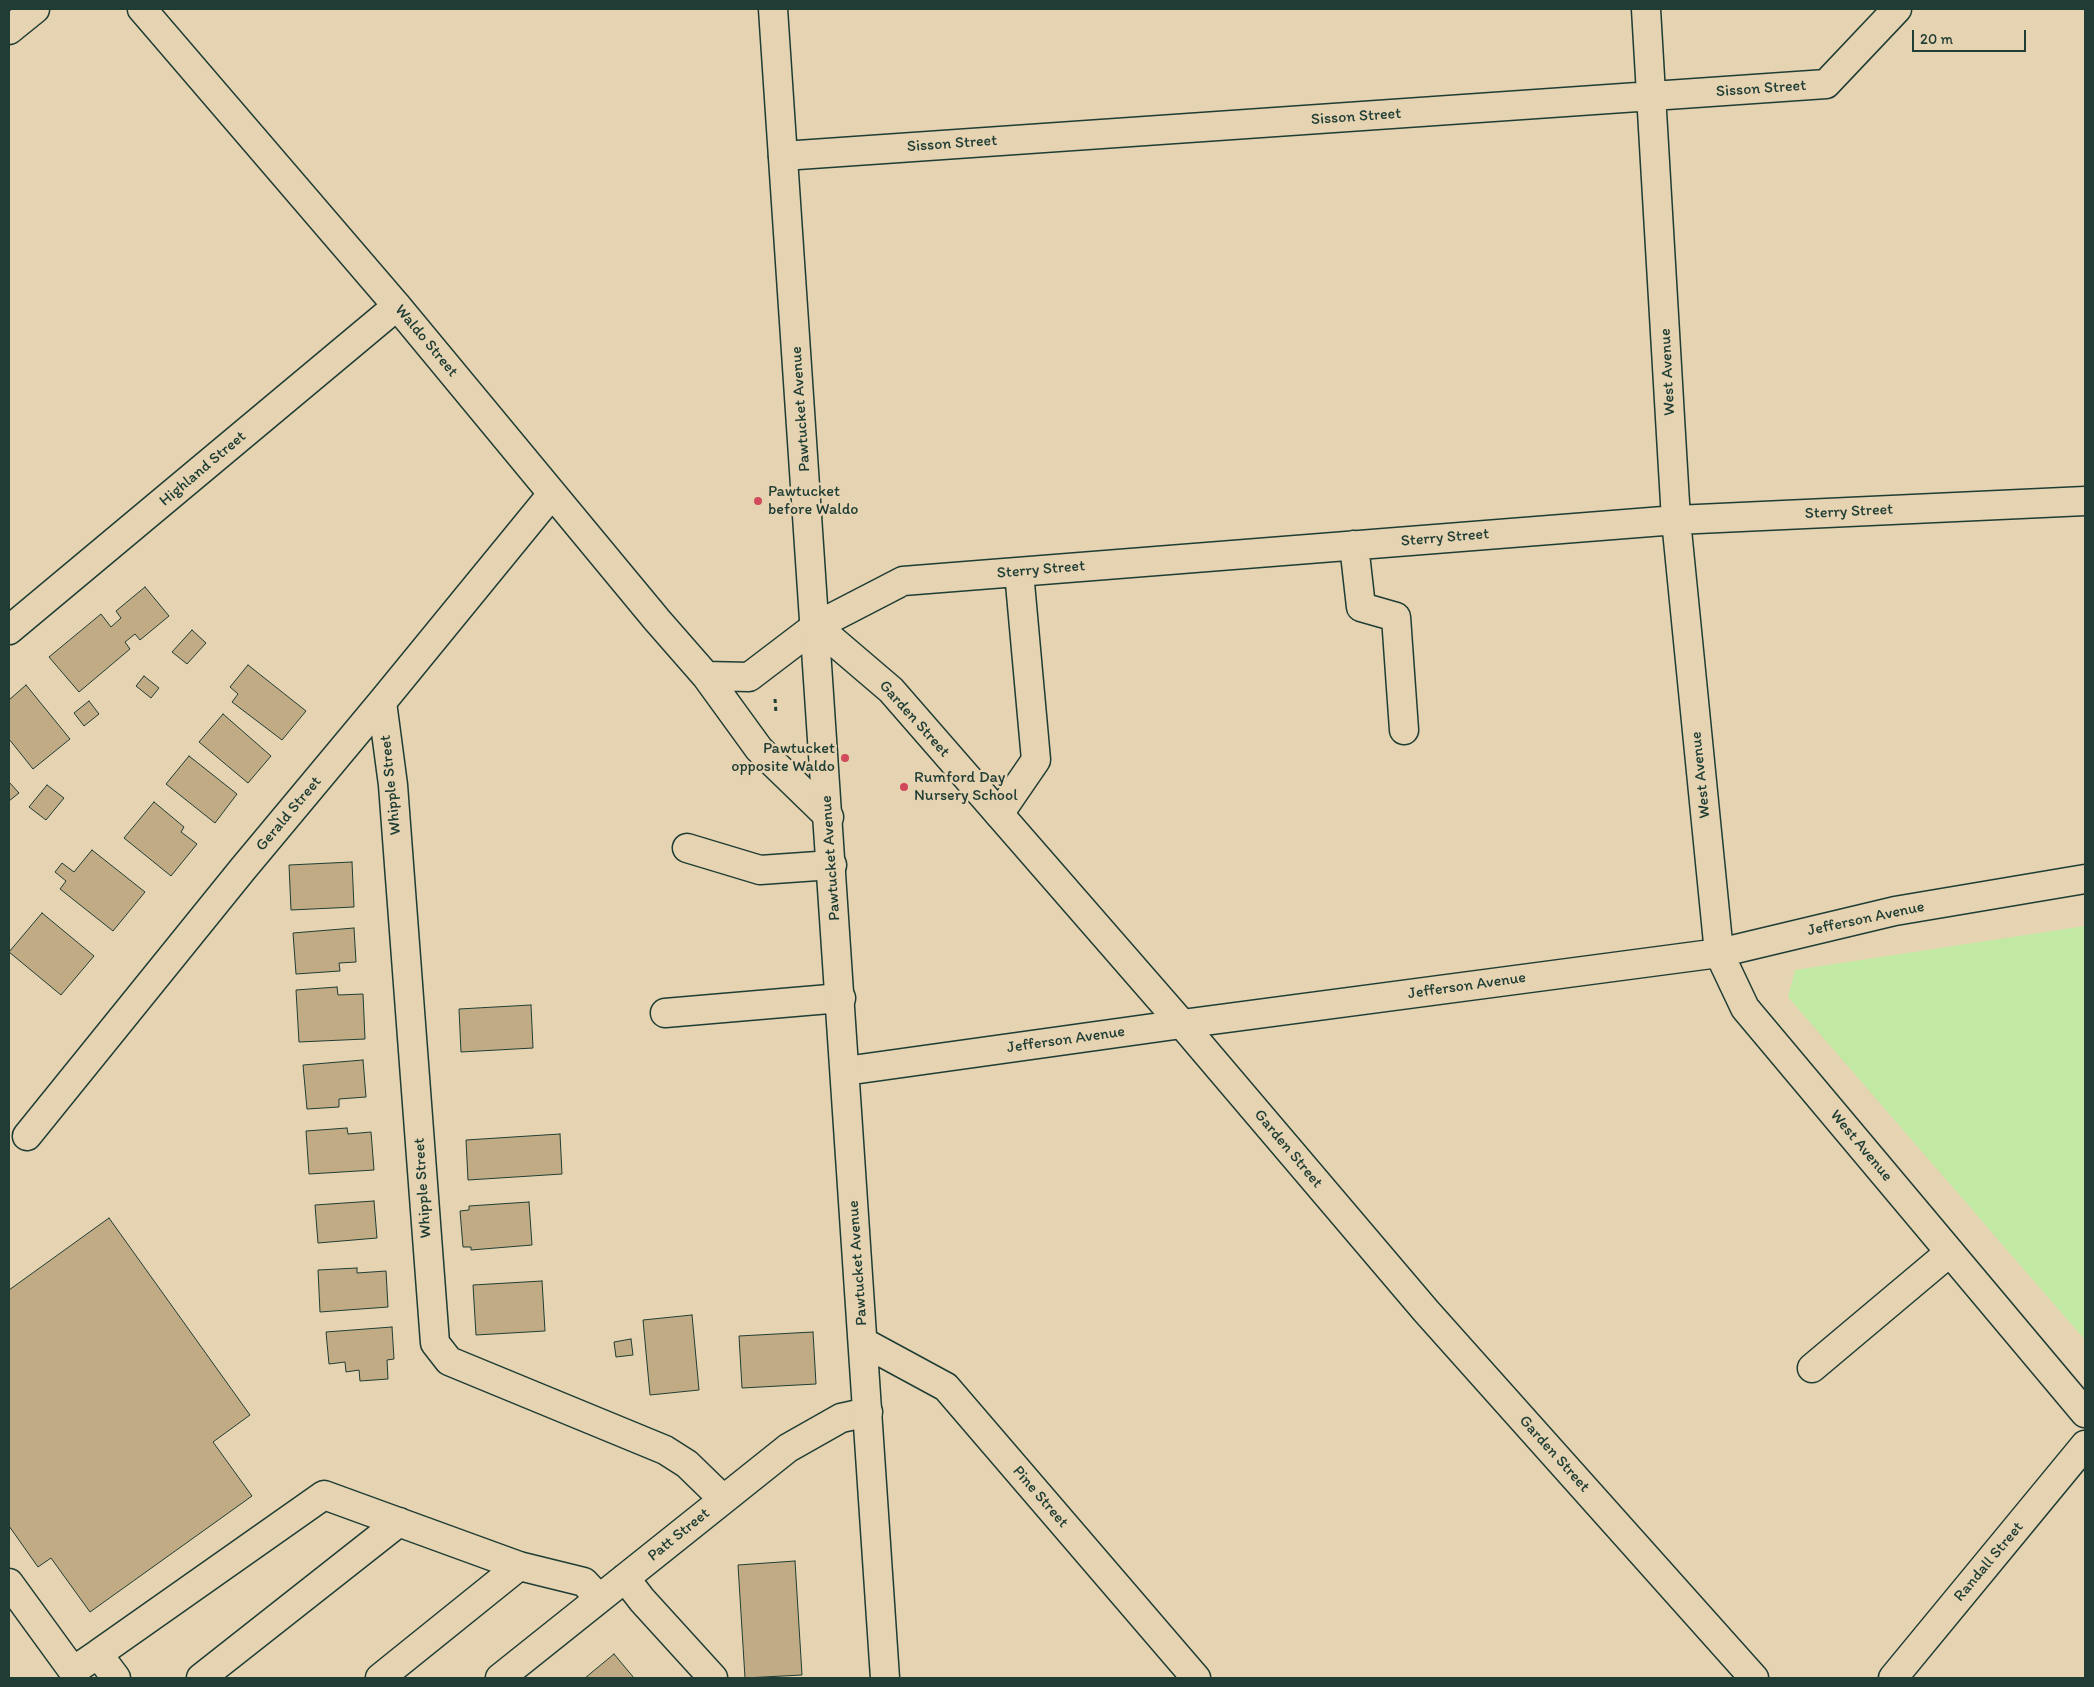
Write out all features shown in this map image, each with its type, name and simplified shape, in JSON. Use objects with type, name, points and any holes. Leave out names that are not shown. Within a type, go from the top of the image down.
[{"type":"street","points":[[9,30],[35,9]]},
{"type":"street","name":"Waldo Street","points":[[142,9],[397,306],[657,620],[706,676],[760,749],[829,817]]},
{"type":"street","name":"Pawtucket Avenue","points":[[773,9],[829,817],[885,1678]]},
{"type":"street","name":"West Avenue","points":[[1646,9],[1676,520],[1718,953],[1745,1008],[2085,1413]]},
{"type":"street","name":"Sisson Street","points":[[783,156],[1826,84],[1897,9]]},
{"type":"street","name":"Highland Street","points":[[9,630],[397,306]]},
{"type":"street","name":"Gerald Street","points":[[27,1136],[242,870],[552,494]]},
{"type":"street","name":"Sterry Street","points":[[816,626],[903,581],[1676,520],[2085,501]]},
{"type":"street","points":[[1354,545],[1361,607],[1396,617],[1404,730]]},
{"type":"street","points":[[999,814],[1036,760],[1019,572]]},
{"type":"street","points":[[706,676],[749,677],[816,626]]},
{"type":"street","name":"Garden Street","points":[[816,626],[891,690],[1182,1024],[1426,1311],[1754,1678]]},
{"type":"street","name":"Whipple Street","points":[[382,702],[393,785],[435,1343],[449,1361],[665,1450],[687,1464],[723,1499]]},
{"type":"street","points":[[687,848],[760,870],[832,865]]},
{"type":"street","name":"Jefferson Avenue","points":[[845,1071],[1718,953],[1895,911],[2085,879]]},
{"type":"street","points":[[665,1013],[841,998]]},
{"type":"street","points":[[1812,1368],[1950,1252]]},
{"type":"street","name":"Pine Street","points":[[863,1342],[946,1387],[1196,1678]]},
{"type":"street","name":"Patt Street","points":[[500,1678],[788,1448],[841,1418],[868,1412]]},
{"type":"street","name":"Randall Street","points":[[1893,1678],[2085,1445]]},
{"type":"street","points":[[9,1583],[68,1675],[324,1495],[519,1566],[584,1582],[599,1598]]},
{"type":"street","points":[[201,1678],[399,1522]]},
{"type":"street","points":[[380,1678],[519,1566]]},
{"type":"street","points":[[625,1578],[642,1600],[713,1678]]},
{"type":"street","points":[[98,1654],[116,1678]]},
{"type":"green space","points":[[2085,926],[2085,1340],[1788,997],[1795,970]]},
{"type":"building","points":[[145,587],[169,616],[140,640],[135,634],[125,642],[130,649],[79,692],[49,657],[101,614],[111,627],[121,618],[116,611]]},
{"type":"building","points":[[192,630],[206,643],[187,664],[172,652]]},
{"type":"building","points":[[248,665],[306,711],[282,740],[232,702],[238,694],[230,687]]},
{"type":"building","points":[[144,676],[159,688],[151,698],[136,686]]},
{"type":"building","points":[[26,685],[70,739],[33,769],[9,739],[9,700]]},
{"type":"building","points":[[89,701],[99,714],[84,726],[74,713]]},
{"type":"building","points":[[223,714],[271,756],[248,783],[199,742]]},
{"type":"building","points":[[189,756],[237,794],[215,823],[166,784]]},
{"type":"building","points":[[9,782],[19,793],[9,801]]},
{"type":"building","points":[[47,785],[64,798],[46,820],[29,807]]},
{"type":"building","points":[[154,802],[184,827],[181,832],[197,844],[171,876],[124,838]]},
{"type":"building","points":[[92,850],[145,892],[113,931],[60,889],[66,881],[55,872],[62,863],[74,872]]},
{"type":"building","points":[[352,862],[354,907],[291,910],[289,865]]},
{"type":"building","points":[[42,913],[94,956],[61,995],[9,952]]},
{"type":"building","points":[[354,928],[356,962],[339,963],[340,971],[296,974],[293,933]]},
{"type":"building","points":[[337,987],[338,995],[363,994],[365,1039],[299,1042],[296,990]]},
{"type":"building","points":[[531,1005],[533,1048],[461,1052],[459,1009]]},
{"type":"building","points":[[363,1060],[366,1097],[339,1099],[339,1107],[307,1109],[303,1065]]},
{"type":"building","points":[[347,1128],[348,1134],[371,1132],[374,1170],[309,1174],[306,1131]]},
{"type":"building","points":[[560,1134],[562,1174],[468,1180],[466,1140]]},
{"type":"building","points":[[374,1201],[377,1238],[318,1243],[315,1205]]},
{"type":"building","points":[[529,1202],[532,1245],[471,1250],[471,1247],[463,1247],[460,1211],[469,1210],[469,1206]]},
{"type":"building","points":[[109,1218],[250,1415],[213,1442],[252,1496],[90,1612],[51,1558],[38,1567],[9,1526],[9,1290]]},
{"type":"building","points":[[357,1268],[357,1273],[386,1271],[388,1307],[320,1312],[318,1270]]},
{"type":"building","points":[[542,1281],[545,1331],[476,1335],[473,1285]]},
{"type":"building","points":[[692,1315],[699,1390],[650,1395],[643,1320]]},
{"type":"building","points":[[392,1327],[394,1359],[387,1360],[388,1379],[360,1381],[359,1370],[346,1372],[345,1362],[329,1364],[326,1332]]},
{"type":"building","points":[[813,1332],[816,1384],[742,1388],[739,1336]]},
{"type":"building","points":[[631,1339],[633,1355],[616,1357],[614,1342]]},
{"type":"building","points":[[795,1561],[802,1675],[745,1678],[738,1565]]},
{"type":"building","points":[[614,1654],[634,1678],[585,1678]]},
{"type":"place","name":"Pawtucket before Waldo","points":[[758,501]]},
{"type":"place","name":"Pawtucket opposite Waldo","points":[[845,758]]},
{"type":"place","name":"Rumford Day Nursery School","points":[[904,787]]}]
